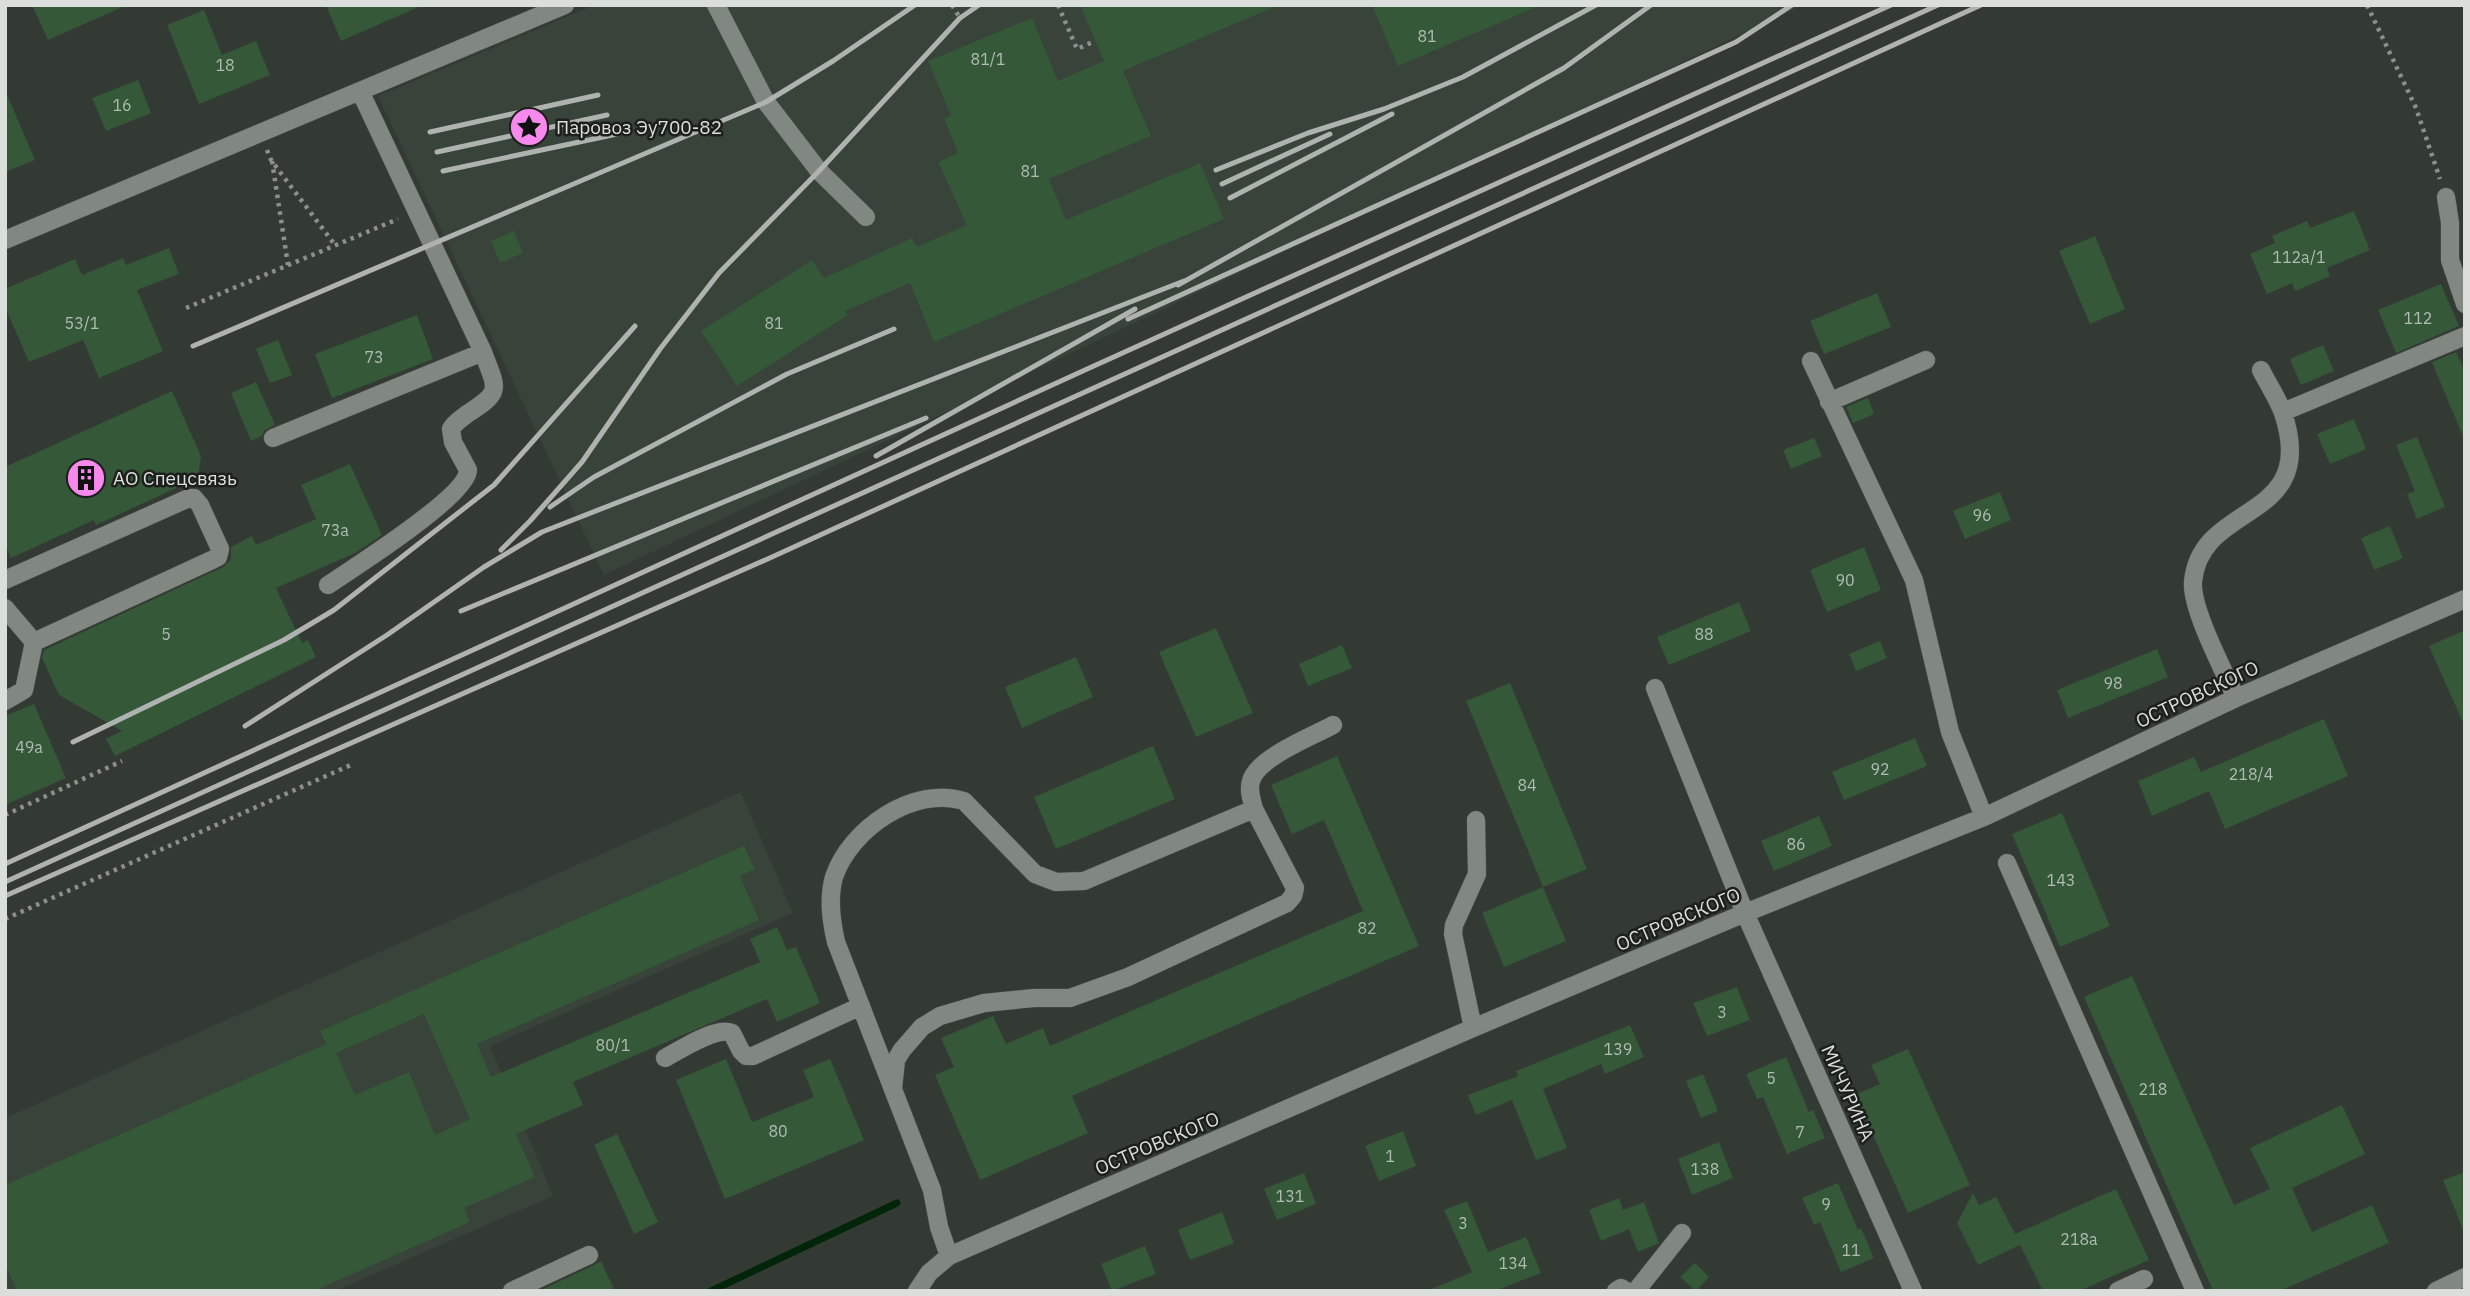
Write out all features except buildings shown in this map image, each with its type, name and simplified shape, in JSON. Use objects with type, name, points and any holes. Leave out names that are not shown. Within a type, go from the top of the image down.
[{"type":"street","points":[[5,240],[361,93],[565,5]]},
{"type":"street","points":[[716,5],[766,102],[819,171],[866,217]]},
{"type":"street","points":[[328,586],[431,512],[465,480],[468,470],[453,442],[451,429],[459,420],[489,401],[495,392],[494,381],[483,352],[361,93]]},
{"type":"street","points":[[2446,197],[2450,223],[2450,260],[2465,304]]},
{"type":"street","points":[[2283,412],[2465,335]]},
{"type":"street","points":[[273,438],[483,352]]},
{"type":"street","points":[[1829,402],[1926,360]]},
{"type":"street","points":[[1811,361],[1914,580],[1950,732],[1984,817]]},
{"type":"street","points":[[2236,698],[2201,616],[2193,584],[2204,550],[2220,532],[2271,496],[2288,475],[2290,455],[2283,412],[2261,370]]},
{"type":"street","points":[[5,580],[183,499],[194,498],[201,505],[219,545],[218,557],[34,642]]},
{"type":"street","name":"ОСТРОВСКОГО","points":[[917,1291],[929,1273],[949,1256],[1473,1028],[1745,913],[1984,817],[2236,698],[2465,599]]},
{"type":"street","points":[[5,607],[34,642]]},
{"type":"street","points":[[5,701],[24,690],[34,642]]},
{"type":"street","name":"МИЧУРИНА","points":[[1655,688],[1745,913],[1913,1291]]},
{"type":"street","points":[[893,1089],[896,1060],[902,1050],[922,1027],[940,1016],[984,1003],[1070,998],[1128,977],[1287,903],[1295,888],[1254,809],[1250,791],[1251,779],[1261,764],[1332,725]]},
{"type":"street","points":[[949,1256],[939,1227],[932,1190],[832,926],[831,894],[834,878],[844,855],[880,820],[915,800],[950,796],[964,801],[1035,874],[1044,879],[1084,881],[1254,809]]},
{"type":"street","points":[[1473,1028],[1454,925],[1477,874],[1476,820]]},
{"type":"street","points":[[2007,863],[2194,1291]]},
{"type":"street","points":[[665,1058],[726,1030],[732,1033],[746,1056],[753,1056],[861,1006]]},
{"type":"street","points":[[1636,1291],[1682,1233]]},
{"type":"street","points":[[512,1291],[589,1255]]},
{"type":"street","points":[[2436,1291],[2465,1277]]},
{"type":"street","points":[[2118,1291],[2144,1279]]},
{"type":"street","points":[[1616,1291],[1621,1288],[1626,1291]]},
{"type":"path","points":[[952,5],[960,18]]},
{"type":"path","points":[[1058,5],[1077,49],[1096,41]]},
{"type":"path","points":[[2367,5],[2416,108],[2446,197]]},
{"type":"path","points":[[288,265],[271,160],[335,245]]},
{"type":"path","points":[[186,308],[416,211]]},
{"type":"path","points":[[5,815],[122,761]]},
{"type":"path","points":[[5,919],[353,764]]},
{"type":"shaded area","points":[[594,5],[1803,5],[604,575],[378,96]]},
{"type":"shaded area","points":[[741,792],[793,913],[490,1046],[553,1196],[335,1291],[5,1291],[5,1118]]},
{"type":"waterway","points":[[711,1291],[897,1203]]},
{"type":"railway","points":[[193,346],[766,102],[833,61],[915,5]]},
{"type":"railway","points":[[501,550],[582,462],[660,349],[719,273],[819,171],[960,18],[979,5]]},
{"type":"railway","points":[[1216,170],[1308,133],[1384,109],[1463,77],[1596,5]]},
{"type":"railway","points":[[1178,285],[1564,68],[1651,5]]},
{"type":"railway","points":[[1128,319],[1736,42],[1792,5]]},
{"type":"railway","points":[[5,864],[1891,5]]},
{"type":"railway","points":[[5,882],[1938,5]]},
{"type":"railway","points":[[5,896],[772,557],[1981,5]]},
{"type":"railway","points":[[430,132],[598,95]]},
{"type":"railway","points":[[1230,198],[1392,114]]},
{"type":"railway","points":[[437,152],[607,115]]},
{"type":"railway","points":[[443,171],[617,134]]},
{"type":"railway","points":[[1222,184],[1330,134]]},
{"type":"railway","points":[[245,726],[387,635],[484,567],[542,532],[1184,281]]},
{"type":"railway","points":[[876,456],[1135,309]]},
{"type":"railway","points":[[73,742],[284,640],[334,610],[494,485],[635,326]]},
{"type":"railway","points":[[550,507],[594,477],[787,374],[894,329]]},
{"type":"railway","points":[[461,611],[926,418]]},
{"type":"place","name":"Паровоз Эу700-82","points":[[529,127]]},
{"type":"place","name":"АО Спецсвязь","points":[[86,478]]}]
